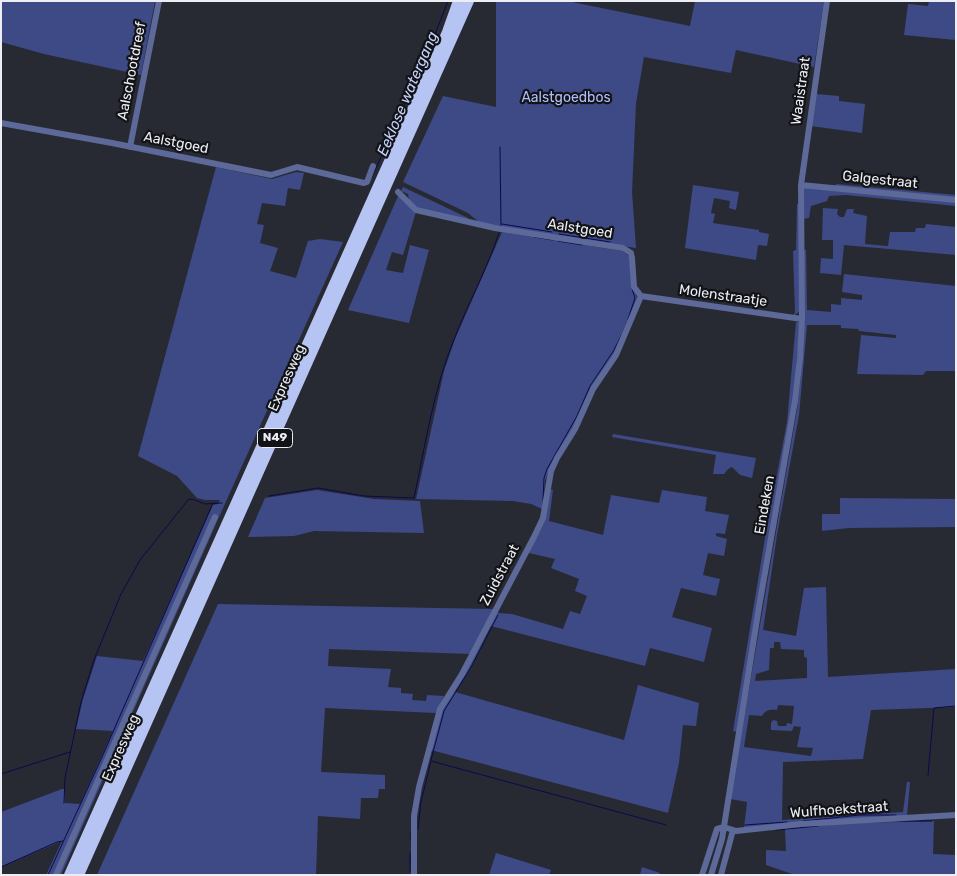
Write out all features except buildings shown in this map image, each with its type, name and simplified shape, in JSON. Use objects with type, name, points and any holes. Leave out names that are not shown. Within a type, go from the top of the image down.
[{"type":"highway","name":"Expresweg","points":[[69,875],[443,41],[458,1]]},
{"type":"highway","name":"Expresweg","points":[[80,875],[469,1]]},
{"type":"street","name":"Aalschootdreef","points":[[130,147],[159,1]]},
{"type":"street","name":"Waaistraat","points":[[802,185],[827,1]]},
{"type":"street","name":"Aalstgoed","points":[[1,124],[271,175],[297,168],[366,182],[373,166]]},
{"type":"street","name":"Galgestraat","points":[[802,185],[956,200]]},
{"type":"street","name":"Eindeken","points":[[711,875],[722,839],[759,607],[793,421],[802,319],[802,185]]},
{"type":"street","name":"Aalstgoed","points":[[398,192],[416,210],[498,228],[626,250],[632,258],[634,287],[641,296]]},
{"type":"street","name":"Molenstraatje","points":[[641,296],[802,319]]},
{"type":"street","name":"Zuidstraat","points":[[414,875],[414,816],[418,787],[440,709],[462,674],[534,537],[543,518],[551,471],[575,429],[593,389],[616,355],[641,296]]},
{"type":"street","points":[[56,875],[215,517]]},
{"type":"street","name":"Wulfhoekstraat","points":[[724,827],[733,830],[956,815]]},
{"type":"street","points":[[702,875],[717,829],[724,827]]},
{"type":"street","points":[[721,875],[733,830]]},
{"type":"green space","points":[[1,1],[155,1],[141,75],[44,54],[1,42]]},
{"type":"green space","name":"Aalstgoedbos","points":[[496,1],[567,1],[690,26],[695,1],[824,1],[814,67],[736,50],[731,73],[644,57],[636,103],[632,192],[636,248],[479,222],[468,213],[403,182],[443,96],[496,107]]},
{"type":"green space","points":[[929,1],[956,1],[956,40],[904,35],[908,4],[928,6]]},
{"type":"green space","points":[[816,94],[839,96],[839,101],[865,104],[862,133],[811,126]]},
{"type":"green space","points":[[216,167],[272,179],[296,172],[304,173],[300,190],[288,188],[285,206],[262,203],[257,224],[264,225],[260,243],[278,248],[270,271],[296,278],[308,241],[320,239],[343,242],[61,875],[46,875],[62,841],[1,867],[1,812],[62,789],[65,789],[65,803],[80,804],[113,731],[76,729],[83,699],[97,656],[143,661],[213,505],[218,504],[220,500],[197,498],[177,476],[138,456]]},
{"type":"green space","points":[[836,184],[956,195],[956,206],[846,195],[829,196],[827,201],[811,206],[809,218],[803,219],[804,187],[835,190]]},
{"type":"green space","points":[[693,185],[739,192],[736,210],[729,208],[730,201],[714,198],[711,213],[715,214],[713,223],[759,230],[759,232],[769,234],[767,246],[758,245],[756,260],[685,248]]},
{"type":"green space","points":[[403,187],[468,218],[467,220],[417,208],[409,200],[408,194],[401,191]]},
{"type":"green space","points":[[399,194],[416,212],[403,255],[392,252],[386,270],[403,273],[410,245],[429,250],[409,323],[348,310]]},
{"type":"green space","points":[[800,203],[799,312],[793,316],[795,312],[793,251],[796,250],[797,204]]},
{"type":"green space","points":[[823,208],[838,209],[837,214],[840,217],[844,217],[847,209],[854,209],[853,213],[867,216],[865,244],[888,246],[890,232],[915,232],[916,228],[925,228],[926,224],[956,227],[956,255],[844,245],[841,275],[820,273],[821,258],[833,259],[833,240],[822,240]]},
{"type":"green space","points":[[502,232],[622,251],[629,256],[633,290],[637,297],[613,354],[589,390],[573,427],[552,461],[545,481],[542,509],[531,504],[513,501],[416,499],[444,371],[455,339]]},
{"type":"green space","points":[[803,250],[806,250],[807,310],[831,312],[831,304],[841,305],[841,298],[862,300],[862,295],[842,292],[844,274],[956,286],[956,371],[926,371],[923,375],[857,374],[861,335],[896,338],[896,335],[841,328],[841,325],[807,325],[799,415],[777,535],[763,630],[796,636],[804,588],[826,587],[828,677],[956,669],[956,707],[871,710],[863,759],[783,762],[782,820],[903,812],[907,782],[910,782],[907,816],[744,828],[747,802],[730,799],[797,410],[801,374]],"holes":[[[774,642],[780,642],[781,649],[804,650],[804,657],[807,658],[807,678],[755,681],[756,674],[769,670],[770,648],[774,648]],[[778,705],[794,706],[792,724],[787,723],[786,726],[778,726],[777,721],[773,720],[771,730],[792,731],[794,726],[801,727],[797,747],[813,748],[811,756],[744,747],[749,715],[762,716],[768,710],[777,710]]]},
{"type":"green space","points":[[796,322],[800,322],[794,397],[737,732],[733,731],[765,538],[787,422]]},
{"type":"green space","points":[[613,434],[756,458],[752,478],[740,475],[732,467],[724,474],[713,474],[716,455],[612,437]]},
{"type":"green space","points":[[549,489],[553,490],[549,521],[603,535],[611,495],[659,503],[662,490],[707,497],[705,511],[729,515],[725,534],[716,533],[716,536],[727,539],[724,556],[708,553],[703,575],[720,579],[716,596],[681,588],[672,617],[712,628],[704,662],[650,648],[645,666],[491,626],[470,669],[455,692],[624,740],[638,685],[699,703],[696,726],[683,725],[679,763],[668,813],[431,750],[442,710],[497,613],[512,614],[563,629],[570,611],[580,614],[587,596],[575,591],[579,579],[551,568],[555,559],[529,553]]},
{"type":"green space","points":[[317,490],[374,499],[420,501],[424,533],[314,531],[294,536],[248,537],[265,498]]},
{"type":"green space","points":[[840,498],[956,499],[956,527],[849,528],[822,531],[822,514],[840,514]]},
{"type":"green space","points":[[218,604],[494,609],[470,654],[329,649],[328,666],[391,669],[388,687],[401,688],[401,693],[413,694],[412,700],[426,701],[427,695],[444,696],[436,713],[325,708],[321,772],[385,775],[385,789],[379,789],[378,798],[361,798],[360,819],[318,816],[316,875],[97,875]]},
{"type":"green space","points":[[934,821],[933,854],[956,855],[956,875],[795,875],[766,865],[766,850],[786,851],[785,829],[831,824]]},
{"type":"green space","points":[[496,853],[551,870],[549,875],[489,875]]},
{"type":"green space","points":[[642,867],[660,873],[659,875],[640,875]]},
{"type":"waterway","name":"Eeklose watergang","points":[[372,177],[426,57],[448,1]]},
{"type":"waterway","points":[[500,147],[501,226]]},
{"type":"waterway","points":[[502,224],[552,232]]},
{"type":"waterway","points":[[269,496],[318,488],[364,496],[414,498],[430,419],[446,361],[499,233]]},
{"type":"waterway","points":[[559,234],[610,242]]},
{"type":"waterway","points":[[534,237],[553,240]]},
{"type":"waterway","points":[[558,241],[582,245]]},
{"type":"waterway","points":[[628,319],[635,298],[632,289]]},
{"type":"waterway","points":[[543,500],[544,478],[547,469],[577,416],[590,386],[614,350],[622,334]]},
{"type":"waterway","points":[[64,803],[65,778],[81,702],[94,660],[121,594],[140,560],[188,500],[192,499],[205,504],[222,503]]},
{"type":"waterway","points":[[48,875],[102,757],[213,503]]},
{"type":"waterway","points":[[431,760],[444,711],[471,667],[498,615]]},
{"type":"waterway","points":[[928,775],[934,708],[956,706]]},
{"type":"waterway","points":[[1,774],[70,752]]},
{"type":"waterway","points":[[418,829],[421,802],[431,761],[666,825]]},
{"type":"waterway","points":[[803,821],[860,815],[896,815]]},
{"type":"waterway","points":[[899,821],[932,821]]},
{"type":"waterway","points":[[745,825],[787,822]]},
{"type":"waterway","points":[[776,830],[818,826]]},
{"type":"waterway","points":[[411,832],[411,840]]},
{"type":"waterway","points":[[1,867],[63,841]]},
{"type":"waterway","points":[[410,853],[410,871]]}]
